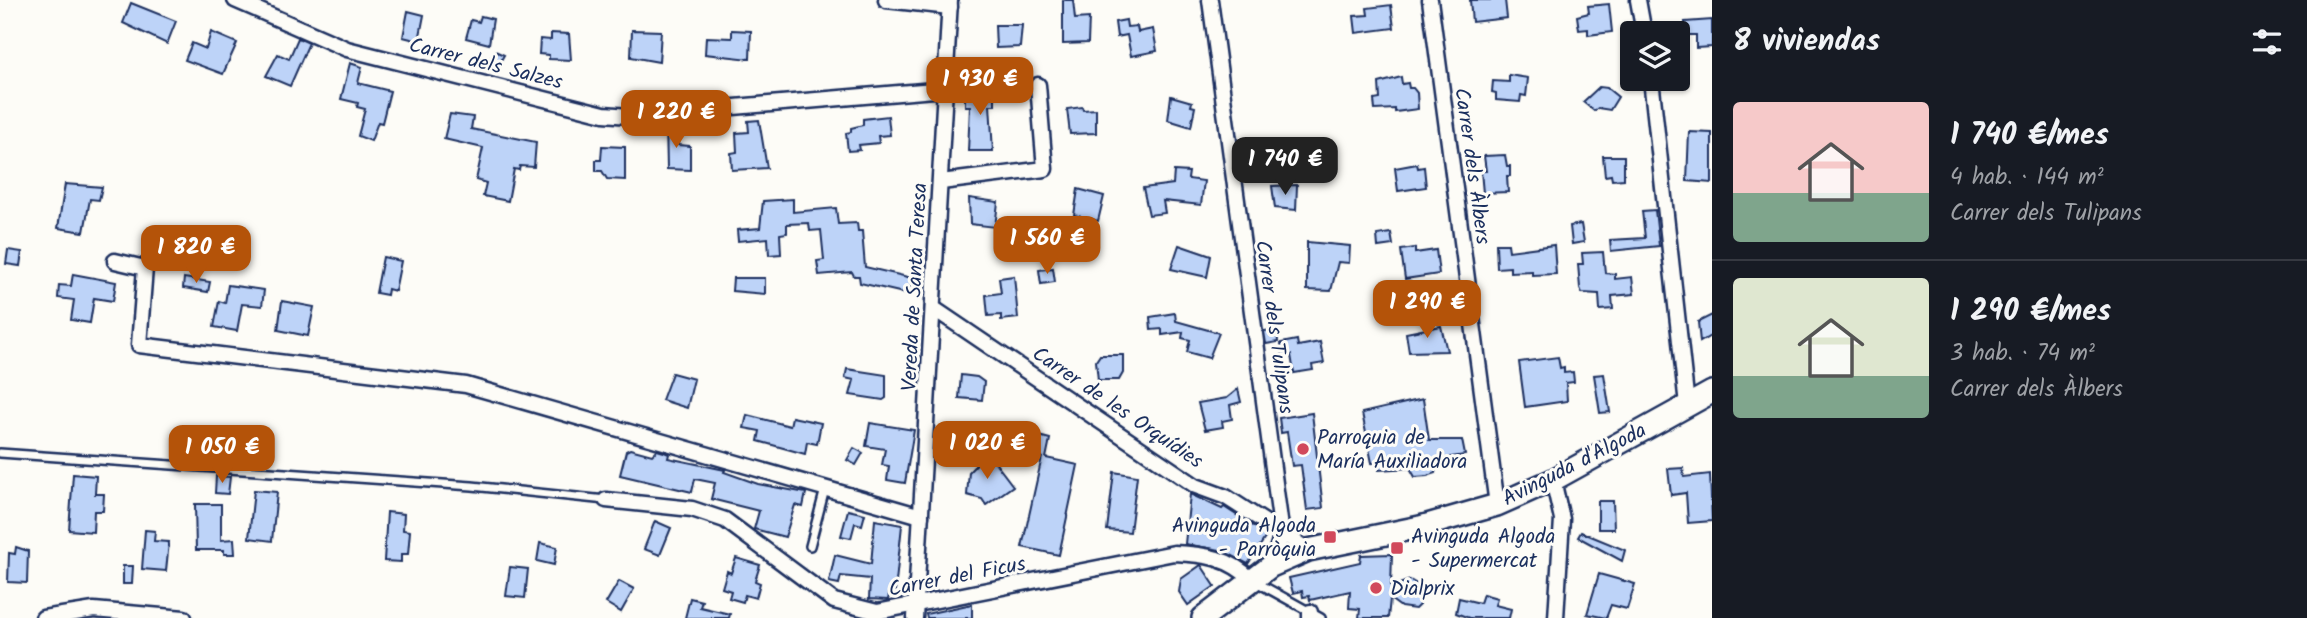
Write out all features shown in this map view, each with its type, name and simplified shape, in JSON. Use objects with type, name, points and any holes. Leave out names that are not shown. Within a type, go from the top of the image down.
[{"type":"street","points":[[886,0],[950,4]]},
{"type":"street","name":"Carrer dels Tulipans","points":[[1210,0],[1282,535],[1271,566]]},
{"type":"street","name":"Carrer dels Àlbers","points":[[1430,0],[1497,505]]},
{"type":"street","points":[[1638,0],[1642,21]]},
{"type":"street","name":"Carrer dels Salzes","points":[[241,1],[347,49],[604,114],[629,116],[946,89]]},
{"type":"street","name":"Vereda de Santa Teresa","points":[[916,612],[950,4]]},
{"type":"street","points":[[940,182],[1045,169],[1038,85]]},
{"type":"street","points":[[1652,91],[1687,405]]},
{"type":"street","points":[[115,261],[145,268],[139,345],[466,385],[628,434],[921,516]]},
{"type":"street","name":"Carrer de les Orquídies","points":[[933,308],[1196,486],[1226,497],[1282,535]]},
{"type":"street","name":"Avinguda d'Algoda","points":[[1203,618],[1271,566],[1308,550],[1420,527],[1497,505],[1553,480],[1712,392]]},
{"type":"street","points":[[1553,480],[1562,519],[1556,618]]},
{"type":"street","name":"Carrer del Ficus","points":[[606,500],[692,509],[716,516],[834,601],[877,612],[916,612],[1174,553],[1202,554],[1225,561],[1252,580]]},
{"type":"street","points":[[1282,535],[1308,550]]},
{"type":"street","points":[[43,618],[94,614],[184,618]]},
{"type":"lane","points":[[0,453],[472,486],[606,500]]},
{"type":"lane","points":[[810,545],[825,489]]},
{"type":"lane","points":[[1252,580],[1313,616]]},
{"type":"building","points":[[1063,0],[1073,0],[1075,19],[1089,18],[1088,43],[1063,44]]},
{"type":"building","points":[[1470,0],[1505,0],[1507,18],[1472,22]]},
{"type":"building","points":[[131,3],[176,21],[167,44],[123,23]]},
{"type":"building","points":[[1609,4],[1612,32],[1588,35],[1588,29],[1579,30],[1577,16],[1589,13],[1588,6]]},
{"type":"building","points":[[1391,5],[1394,28],[1356,33],[1354,16],[1368,15],[1367,8]]},
{"type":"building","points":[[408,11],[424,15],[419,41],[403,37]]},
{"type":"building","points":[[481,16],[493,19],[489,44],[466,38],[471,20],[479,22]]},
{"type":"building","points":[[1126,20],[1127,27],[1137,26],[1138,32],[1153,29],[1157,51],[1131,56],[1127,35],[1117,37],[1115,22]]},
{"type":"building","points":[[1712,20],[1712,47],[1696,48],[1696,35],[1690,35],[1690,22]]},
{"type":"building","points":[[995,25],[1022,25],[1020,47],[996,48]]},
{"type":"building","points":[[632,30],[661,31],[659,62],[631,57]]},
{"type":"building","points":[[732,30],[751,31],[750,59],[705,54],[706,37],[732,38]]},
{"type":"building","points":[[211,32],[237,43],[223,74],[185,60],[192,43],[206,49]]},
{"type":"building","points":[[551,33],[569,34],[571,60],[549,59],[549,55],[539,54],[540,39],[551,40]]},
{"type":"building","points":[[298,38],[309,43],[290,86],[266,76],[278,54],[289,59]]},
{"type":"building","points":[[495,51],[504,55],[495,71],[486,66]]},
{"type":"building","points":[[350,63],[362,67],[358,83],[390,91],[382,123],[378,122],[371,141],[358,136],[365,109],[357,107],[358,103],[341,99]]},
{"type":"building","points":[[1028,67],[1029,82],[1019,84],[1017,69]]},
{"type":"building","points":[[1509,75],[1528,78],[1526,96],[1521,95],[1520,102],[1496,100],[1496,93],[1492,92],[1493,81],[1509,82]]},
{"type":"building","points":[[1401,77],[1402,84],[1408,83],[1409,88],[1413,88],[1417,93],[1418,109],[1395,112],[1395,109],[1375,110],[1374,100],[1380,99],[1379,83]]},
{"type":"building","points":[[995,86],[995,105],[990,105],[993,151],[968,151],[970,106],[965,106],[965,87]]},
{"type":"building","points":[[1599,87],[1607,88],[1618,97],[1610,110],[1598,108],[1594,111],[1583,102]]},
{"type":"building","points":[[1171,96],[1192,102],[1191,106],[1195,107],[1191,127],[1168,120]]},
{"type":"building","points":[[1082,107],[1083,110],[1096,109],[1096,133],[1070,134],[1067,109]]},
{"type":"building","points":[[450,114],[473,117],[471,129],[536,142],[534,167],[520,166],[519,170],[514,169],[508,201],[483,196],[486,183],[476,180],[483,148],[444,139]]},
{"type":"building","points":[[888,116],[890,135],[878,136],[879,143],[859,145],[860,150],[848,151],[846,133],[851,132],[851,128],[863,125],[863,119]]},
{"type":"building","points":[[759,120],[767,168],[732,170],[731,153],[737,152],[736,133],[749,132],[748,121]]},
{"type":"building","points":[[666,123],[678,123],[678,145],[690,146],[690,170],[667,169]]},
{"type":"building","points":[[1689,132],[1712,133],[1712,183],[1687,181]]},
{"type":"building","points":[[602,146],[625,147],[625,180],[607,179],[602,171],[596,171],[596,160],[601,160]]},
{"type":"building","points":[[1505,155],[1507,166],[1510,166],[1510,176],[1507,176],[1508,192],[1483,193],[1481,171],[1486,171],[1484,156]]},
{"type":"building","points":[[1603,156],[1624,156],[1624,179],[1612,180],[1611,175],[1605,176]]},
{"type":"building","points":[[1417,164],[1418,168],[1424,167],[1426,187],[1398,191],[1395,168]]},
{"type":"building","points":[[1174,171],[1189,172],[1188,179],[1204,181],[1201,205],[1163,201],[1165,213],[1149,215],[1143,188],[1173,184]]},
{"type":"building","points":[[65,184],[102,187],[99,200],[90,199],[84,232],[58,228]]},
{"type":"building","points":[[1297,185],[1296,210],[1275,208],[1272,186]]},
{"type":"building","points":[[1078,189],[1104,196],[1098,221],[1074,215]]},
{"type":"building","points":[[969,198],[998,202],[995,227],[970,224]]},
{"type":"building","points":[[793,199],[793,212],[836,208],[838,224],[857,223],[858,231],[862,231],[865,267],[912,278],[908,294],[860,283],[859,276],[854,276],[852,272],[819,275],[817,261],[824,260],[821,230],[810,231],[809,223],[787,224],[787,233],[780,234],[781,254],[769,255],[768,238],[738,241],[737,230],[760,228],[763,201]]},
{"type":"building","points":[[1655,210],[1659,246],[1611,251],[1610,240],[1645,238],[1642,211]]},
{"type":"building","points":[[1581,224],[1584,242],[1572,244],[1570,226]]},
{"type":"building","points":[[1391,233],[1393,245],[1378,247],[1377,235]]},
{"type":"building","points":[[1307,242],[1350,246],[1349,263],[1338,262],[1331,291],[1307,290]]},
{"type":"building","points":[[1496,244],[1508,244],[1509,251],[1554,245],[1556,274],[1532,275],[1532,271],[1510,272],[1510,267],[1497,268]]},
{"type":"building","points":[[1179,245],[1211,256],[1207,277],[1171,269]]},
{"type":"building","points":[[1415,248],[1415,253],[1436,250],[1439,274],[1405,279],[1401,250]]},
{"type":"building","points":[[8,250],[22,252],[20,266],[6,264]]},
{"type":"building","points":[[1603,252],[1605,273],[1615,274],[1615,279],[1632,277],[1634,294],[1612,296],[1613,309],[1600,310],[1599,294],[1582,293],[1578,264],[1583,264],[1582,253]]},
{"type":"building","points":[[383,257],[401,261],[395,291],[388,289],[387,295],[376,293]]},
{"type":"building","points":[[1053,268],[1055,282],[1041,284],[1039,270]]},
{"type":"building","points":[[73,274],[116,282],[113,301],[94,298],[90,323],[71,320],[74,300],[58,298],[59,285],[71,286]]},
{"type":"building","points":[[1014,276],[1018,318],[1001,320],[1001,315],[988,316],[986,295],[1001,293],[999,278]]},
{"type":"building","points":[[184,278],[210,282],[208,292],[183,288]]},
{"type":"building","points":[[733,278],[765,278],[765,294],[732,291]]},
{"type":"building","points":[[228,285],[264,290],[262,306],[242,304],[237,331],[214,327],[219,301],[225,303]]},
{"type":"building","points":[[282,301],[314,307],[308,336],[278,330]]},
{"type":"building","points":[[1175,313],[1176,321],[1219,333],[1209,358],[1187,352],[1190,340],[1182,338],[1183,332],[1162,335],[1162,329],[1151,330],[1150,317]]},
{"type":"building","points":[[1712,315],[1712,335],[1700,342],[1698,322]]},
{"type":"building","points":[[1441,326],[1447,351],[1409,352],[1406,333]]},
{"type":"building","points":[[1277,330],[1278,342],[1266,344],[1264,331]]},
{"type":"building","points":[[1297,340],[1298,346],[1320,342],[1324,363],[1312,365],[1313,370],[1294,373],[1291,355],[1282,356],[1281,343]]},
{"type":"building","points":[[1100,355],[1123,355],[1123,373],[1119,380],[1098,380],[1096,361]]},
{"type":"building","points":[[1558,357],[1560,368],[1564,367],[1564,373],[1573,372],[1574,382],[1566,383],[1567,401],[1525,407],[1519,362]]},
{"type":"building","points":[[847,369],[886,375],[886,398],[883,400],[850,395],[854,380],[845,378]]},
{"type":"building","points":[[672,373],[694,379],[687,408],[662,400]]},
{"type":"building","points":[[1604,374],[1610,412],[1600,413],[1594,375]]},
{"type":"building","points":[[961,375],[977,377],[984,382],[982,400],[959,398]]},
{"type":"building","points":[[1238,389],[1241,402],[1230,405],[1232,419],[1222,421],[1223,427],[1205,430],[1198,403],[1227,398]]},
{"type":"building","points":[[1423,399],[1429,440],[1462,440],[1465,455],[1451,457],[1451,461],[1435,466],[1436,473],[1427,476],[1415,477],[1410,468],[1379,470],[1378,462],[1372,463],[1362,413]]},
{"type":"building","points":[[1312,413],[1323,508],[1307,510],[1301,465],[1292,466],[1287,432],[1281,433],[1279,418]]},
{"type":"building","points":[[747,415],[790,426],[792,417],[821,423],[817,444],[807,442],[805,454],[758,441],[760,431],[744,428]]},
{"type":"building","points":[[870,423],[914,430],[905,483],[887,480],[889,466],[882,465],[885,449],[866,446]]},
{"type":"building","points":[[1035,435],[1050,439],[1046,458],[1078,465],[1059,555],[1022,547],[1042,457],[1032,455]]},
{"type":"building","points":[[854,448],[863,453],[856,465],[847,460]]},
{"type":"building","points":[[630,449],[652,455],[657,450],[669,454],[668,458],[725,470],[724,472],[758,484],[806,493],[803,507],[795,505],[785,537],[754,529],[759,511],[711,499],[715,483],[695,479],[692,492],[620,475],[626,451]]},
{"type":"building","points":[[985,455],[991,457],[1013,486],[986,505],[982,499],[967,495],[969,472]]},
{"type":"building","points":[[1683,468],[1684,477],[1710,474],[1712,521],[1688,523],[1686,493],[1671,495],[1668,469]]},
{"type":"building","points":[[1114,472],[1137,476],[1130,532],[1107,530]]},
{"type":"building","points":[[73,474],[96,476],[95,494],[104,494],[103,511],[94,511],[93,532],[69,530]]},
{"type":"building","points":[[216,476],[230,477],[228,494],[215,493]]},
{"type":"building","points":[[254,490],[277,492],[272,541],[249,538]]},
{"type":"building","points":[[1190,494],[1222,509],[1224,507],[1267,535],[1248,564],[1220,550],[1185,544]]},
{"type":"building","points":[[1598,501],[1613,501],[1614,529],[1598,529]]},
{"type":"building","points":[[195,504],[221,504],[221,540],[234,539],[235,554],[224,554],[224,550],[196,550]]},
{"type":"building","points":[[848,510],[865,514],[862,525],[855,523],[851,538],[841,536]]},
{"type":"building","points":[[387,512],[404,514],[403,530],[410,531],[408,554],[401,554],[401,562],[384,561]]},
{"type":"building","points":[[875,520],[902,525],[895,591],[890,590],[888,600],[869,599],[870,579],[841,576],[839,584],[829,582],[835,555],[871,564]]},
{"type":"building","points":[[655,521],[671,528],[660,555],[644,549]]},
{"type":"building","points":[[145,530],[155,531],[154,541],[169,542],[166,571],[142,569]]},
{"type":"building","points":[[1581,532],[1625,550],[1622,561],[1578,537]]},
{"type":"building","points":[[540,543],[557,547],[554,565],[537,561]]},
{"type":"building","points":[[16,547],[28,551],[27,583],[8,582],[9,553],[15,554]]},
{"type":"building","points":[[1392,554],[1391,587],[1410,580],[1420,586],[1419,605],[1415,609],[1401,607],[1390,599],[1388,618],[1359,618],[1360,609],[1349,608],[1350,591],[1310,600],[1309,596],[1303,597],[1302,591],[1293,593],[1289,578],[1360,562],[1361,555]]},
{"type":"building","points":[[736,558],[760,565],[755,581],[760,583],[756,598],[745,595],[743,602],[729,598],[731,591],[722,588],[727,571],[731,573]]},
{"type":"building","points":[[1201,565],[1215,586],[1188,605],[1179,592],[1181,579]]},
{"type":"building","points":[[123,566],[133,566],[132,584],[123,584]]},
{"type":"building","points":[[510,567],[528,569],[525,598],[506,596]]},
{"type":"building","points":[[1599,574],[1635,584],[1627,609],[1611,605],[1606,618],[1587,614]]},
{"type":"building","points":[[619,581],[634,589],[621,612],[606,603]]},
{"type":"building","points":[[1483,594],[1497,598],[1495,605],[1511,609],[1509,618],[1469,618],[1456,613],[1459,598],[1480,603]]},
{"type":"building","points":[[690,598],[702,601],[700,607],[730,614],[729,618],[685,618]]},
{"type":"building","points":[[972,604],[972,618],[927,618],[926,614]]},
{"type":"place","name":"Parroquia de María Auxiliadora","points":[[1303,449]]},
{"type":"place","name":"Avinguda Algoda - Parròquia","points":[[1330,537]]},
{"type":"place","name":"Avinguda Algoda - Supermercat","points":[[1397,548]]},
{"type":"place","name":"Dialprix","points":[[1376,588]]}]
